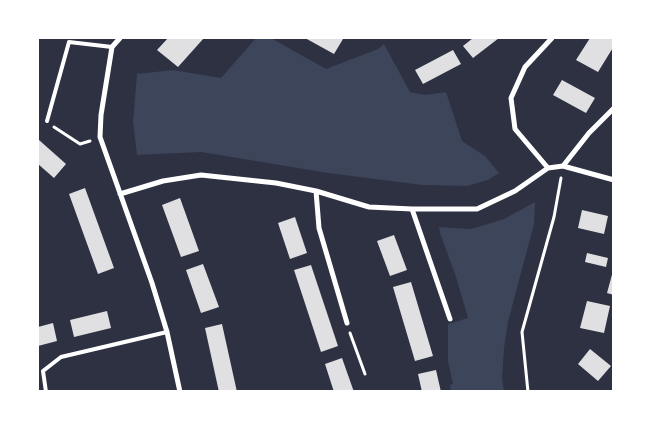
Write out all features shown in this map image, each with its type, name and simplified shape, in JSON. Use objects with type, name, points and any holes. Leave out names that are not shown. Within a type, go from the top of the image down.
[{"type":"street","points":[[120,38],[112,47],[101,115],[100,137],[152,283],[180,392]]},
{"type":"street","points":[[548,168],[515,129],[511,98],[525,67],[552,38]]},
{"type":"street","points":[[563,166],[589,133],[614,108]]},
{"type":"street","points":[[120,194],[163,181],[201,175],[276,183],[369,207],[478,209],[515,191],[548,168],[563,166],[614,180]]},
{"type":"street","points":[[316,192],[319,228],[346,323]]},
{"type":"street","points":[[412,209],[450,319]]},
{"type":"lane","points":[[47,121],[69,42],[112,47]]},
{"type":"lane","points":[[46,392],[43,371],[61,357],[166,332]]},
{"type":"path","points":[[47,121],[80,144],[100,137]]},
{"type":"path","points":[[528,392],[522,332],[554,217],[563,166]]},
{"type":"path","points":[[346,323],[365,374]]},
{"type":"shaded area","points":[[256,38],[271,38],[326,69],[378,49],[384,44],[410,92],[425,95],[446,92],[462,141],[485,156],[499,173],[488,180],[467,186],[422,185],[328,173],[201,152],[137,155],[133,122],[137,74],[173,70],[221,78]]},
{"type":"shaded area","points":[[535,202],[534,224],[508,322],[502,378],[504,391],[451,391],[450,385],[453,384],[448,361],[448,324],[468,318],[439,227],[471,229],[504,219]]},
{"type":"building","points":[[168,38],[204,38],[178,67],[157,50]]},
{"type":"building","points":[[305,38],[341,38],[343,39],[334,54]]},
{"type":"building","points":[[473,38],[499,38],[473,58],[463,46]]},
{"type":"building","points":[[590,38],[614,38],[614,46],[598,72],[576,60]]},
{"type":"building","points":[[453,50],[461,64],[423,84],[415,70]]},
{"type":"building","points":[[562,80],[595,98],[586,113],[553,95]]},
{"type":"building","points":[[39,140],[66,164],[54,178],[38,164]]},
{"type":"building","points":[[85,188],[114,268],[98,274],[69,194]]},
{"type":"building","points":[[180,198],[199,251],[181,257],[162,205]]},
{"type":"building","points":[[582,210],[608,216],[604,234],[578,228]]},
{"type":"building","points":[[295,217],[307,253],[290,259],[278,223]]},
{"type":"building","points":[[394,235],[407,270],[390,276],[377,241]]},
{"type":"building","points":[[587,253],[608,258],[606,267],[585,262]]},
{"type":"building","points":[[203,264],[219,307],[201,313],[186,270]]},
{"type":"building","points":[[311,265],[338,346],[321,352],[294,270]]},
{"type":"building","points":[[614,271],[614,295],[607,293]]},
{"type":"building","points":[[411,282],[433,356],[415,361],[393,287]]},
{"type":"building","points":[[587,301],[610,306],[604,333],[580,328]]},
{"type":"building","points":[[107,311],[111,328],[74,337],[70,320]]},
{"type":"building","points":[[53,323],[57,341],[38,346],[38,327]]},
{"type":"building","points":[[222,324],[237,392],[219,392],[205,328]]},
{"type":"building","points":[[590,349],[611,366],[598,381],[578,364]]},
{"type":"building","points":[[342,358],[354,392],[334,392],[325,364]]},
{"type":"building","points":[[436,370],[441,392],[422,392],[418,374]]}]
